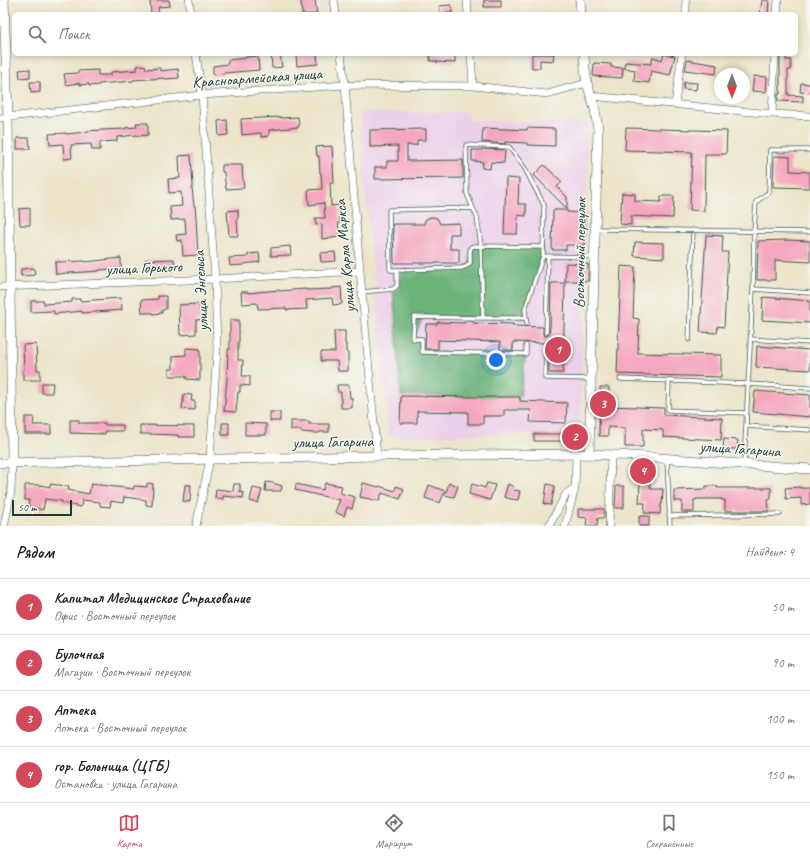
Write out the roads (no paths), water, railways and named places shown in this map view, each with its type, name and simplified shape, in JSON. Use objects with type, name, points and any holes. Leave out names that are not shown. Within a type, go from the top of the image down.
[{"type":"street","points":[[4,0],[5,287],[12,463],[11,492],[4,526]]},
{"type":"street","points":[[189,0],[191,12]]},
{"type":"street","points":[[334,0],[336,12]]},
{"type":"street","points":[[467,0],[468,12]]},
{"type":"street","points":[[580,0],[581,12]]},
{"type":"street","points":[[686,0],[686,12]]},
{"type":"street","points":[[777,12],[778,0]]},
{"type":"street","name":"улица Энгельса","points":[[196,56],[202,96],[215,279],[217,350],[210,459],[196,526]]},
{"type":"street","name":"улица Карла Маркса","points":[[341,56],[377,456]]},
{"type":"street","points":[[471,56],[473,86]]},
{"type":"street","name":"Восточный переулок","points":[[584,56],[585,69],[595,109],[598,129],[589,454]]},
{"type":"street","points":[[675,104],[682,56]]},
{"type":"street","points":[[772,114],[775,56]]},
{"type":"street","name":"Красноармейская улица","points":[[4,118],[202,96],[345,85],[473,86],[547,94],[588,83]]},
{"type":"street","points":[[591,96],[772,114],[810,116]]},
{"type":"street","name":"улица Горького","points":[[5,287],[215,279],[360,271]]},
{"type":"street","points":[[565,526],[575,488],[576,454]]},
{"type":"street","points":[[609,526],[611,454]]},
{"type":"street","name":"улица Гагарина","points":[[0,462],[611,454],[810,469]]},
{"type":"street","points":[[549,526],[566,494],[575,488]]},
{"type":"lane","points":[[483,318],[481,246],[477,217],[466,194],[466,145],[509,147],[524,167],[544,205],[543,256],[525,309],[527,324]]},
{"type":"lane","points":[[744,464],[756,202],[769,192],[770,150],[810,150]]},
{"type":"lane","points":[[473,208],[389,210],[390,270],[462,268],[470,263],[471,247],[543,247]]},
{"type":"lane","points":[[596,229],[810,232]]},
{"type":"lane","points":[[689,340],[693,230]]},
{"type":"lane","points":[[543,256],[595,258]]},
{"type":"lane","points":[[546,333],[548,256]]},
{"type":"lane","points":[[362,292],[393,289],[397,286],[397,270]]},
{"type":"lane","points":[[753,289],[810,293]]},
{"type":"lane","points":[[526,318],[414,317],[414,339],[422,339],[422,352],[526,354],[526,345]]},
{"type":"lane","points":[[750,339],[810,342]]},
{"type":"lane","points":[[546,348],[545,378],[591,379]]},
{"type":"lane","points":[[620,379],[810,388]]},
{"type":"lane","points":[[669,381],[668,410],[746,414]]},
{"type":"lane","points":[[746,426],[810,430]]},
{"type":"lane","points":[[667,458],[670,526]]},
{"type":"lane","points":[[669,516],[780,514]]},
{"type":"place","name":"Капитал Медицинское Страхование","points":[[558,350]]},
{"type":"place","name":"Аптека","points":[[603,404]]},
{"type":"place","name":"Булочная","points":[[575,437]]},
{"type":"place","name":"гор. Больница (ЦГБ)","points":[[643,471]]}]
